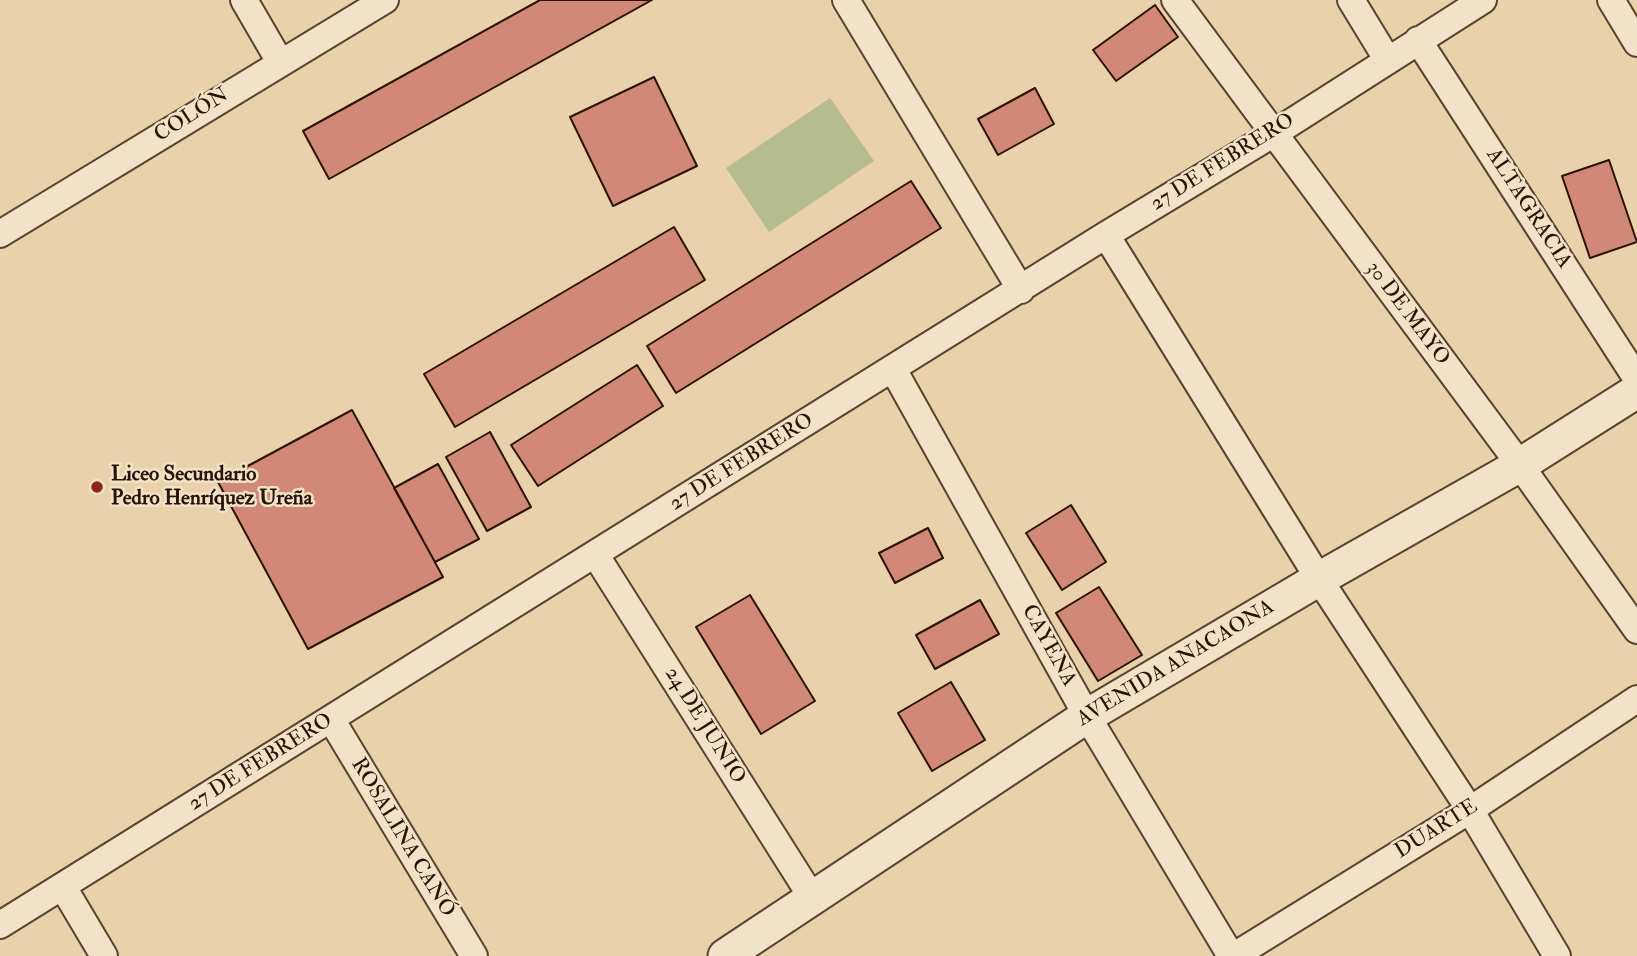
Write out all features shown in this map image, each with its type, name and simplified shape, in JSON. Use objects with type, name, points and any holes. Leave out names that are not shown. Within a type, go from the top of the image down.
[{"type":"street","points":[[244,0],[280,62]]},
{"type":"street","name":"COLÓN","points":[[1,230],[385,0]]},
{"type":"street","points":[[846,0],[1021,290]]},
{"type":"street","name":"30 DE MAYO","points":[[1175,0],[1520,465],[1637,630]]},
{"type":"street","points":[[1351,0],[1387,60]]},
{"type":"street","name":"27 DE FEBRERO","points":[[0,925],[1106,235],[1273,134],[1483,0]]},
{"type":"street","points":[[1611,0],[1637,43]]},
{"type":"street","name":"ALTAGRACIA","points":[[1418,40],[1637,379]]},
{"type":"street","points":[[1106,235],[1319,579],[1470,810],[1557,956]]},
{"type":"street","name":"CAYENA","points":[[893,369],[1087,716],[1232,956]]},
{"type":"street","name":"AVENIDA ANACAONA","points":[[725,956],[1087,716],[1319,579],[1520,465],[1637,391]]},
{"type":"street","name":"24 DE JUNIO","points":[[595,554],[813,899]]},
{"type":"street","name":"DUARTE","points":[[1232,956],[1470,810],[1637,699]]},
{"type":"street","name":"ROSALINA CANÓ","points":[[331,719],[474,956]]},
{"type":"street","points":[[63,887],[104,956]]},
{"type":"green space","points":[[830,98],[874,161],[769,232],[726,168]]},
{"type":"building","points":[[540,0],[652,0],[329,179],[303,131]]},
{"type":"building","points":[[1155,5],[1178,37],[1116,81],[1093,50]]},
{"type":"building","points":[[654,77],[697,166],[613,206],[570,117]]},
{"type":"building","points":[[1035,88],[1054,124],[998,155],[978,119]]},
{"type":"building","points":[[1609,160],[1637,242],[1590,258],[1562,176]]},
{"type":"building","points":[[911,181],[941,228],[676,393],[647,346]]},
{"type":"building","points":[[674,227],[705,280],[455,427],[424,374]]},
{"type":"building","points":[[637,365],[663,406],[538,486],[511,445]]},
{"type":"building","points":[[352,410],[443,577],[308,649],[218,482]]},
{"type":"building","points":[[490,432],[531,507],[487,531],[446,457]]},
{"type":"building","points":[[438,464],[479,539],[435,562],[394,488]]},
{"type":"building","points":[[1071,505],[1106,562],[1062,590],[1026,533]]},
{"type":"building","points":[[928,528],[943,558],[895,583],[879,553]]},
{"type":"building","points":[[1099,587],[1142,655],[1098,681],[1056,613]]},
{"type":"building","points":[[750,595],[815,701],[761,734],[696,627]]},
{"type":"building","points":[[980,600],[999,634],[935,669],[916,635]]},
{"type":"building","points":[[951,682],[985,740],[932,771],[898,713]]},
{"type":"place","name":"Liceo Secundario Pedro Henríquez Ureña","points":[[97,487]]}]
